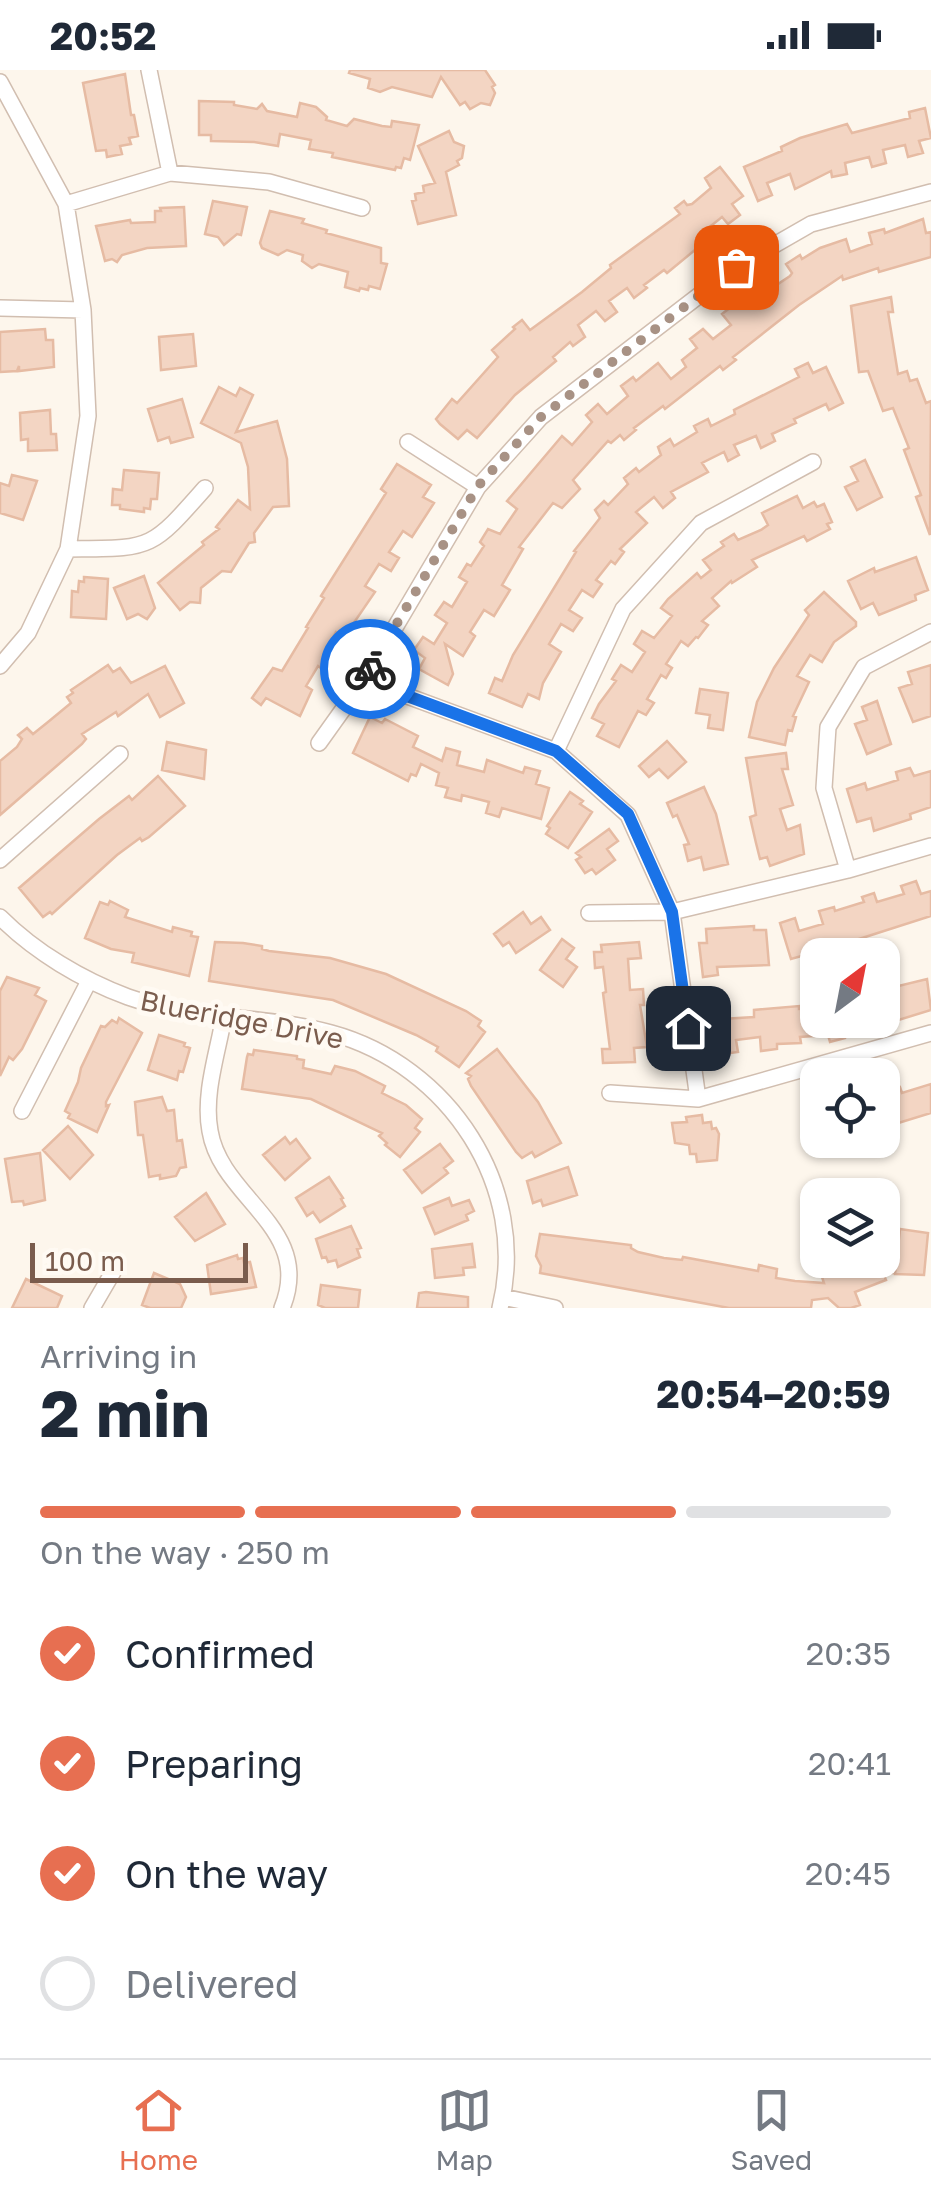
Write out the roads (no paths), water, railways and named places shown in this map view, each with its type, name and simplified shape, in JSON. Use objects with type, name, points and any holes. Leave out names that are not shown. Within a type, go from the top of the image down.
[{"type":"street","points":[[149,70],[170,173]]},
{"type":"street","points":[[0,82],[66,204],[82,310],[88,416],[68,549],[28,633],[0,666]]},
{"type":"street","points":[[66,204],[170,173],[268,182],[362,208]]},
{"type":"street","points":[[320,742],[364,680],[478,486],[541,417],[736,267],[811,224],[931,192]]},
{"type":"street","points":[[0,308],[82,310]]},
{"type":"street","points":[[408,442],[478,486]]},
{"type":"street","points":[[556,751],[623,609],[701,523],[814,462]]},
{"type":"street","points":[[68,549],[138,548],[166,534],[205,488]]},
{"type":"street","points":[[848,870],[824,788],[828,727],[864,667],[931,632]]},
{"type":"street","points":[[364,680],[556,751],[628,814],[672,912],[698,1099]]},
{"type":"street","points":[[0,860],[120,754]]},
{"type":"street","points":[[589,913],[672,912],[931,846]]},
{"type":"street","name":"Blueridge Drive","points":[[0,917],[89,981],[132,998],[166,1007],[330,1032],[368,1046],[428,1084],[474,1139],[498,1192],[506,1270],[502,1302]]},
{"type":"street","points":[[22,1112],[89,981]]},
{"type":"street","points":[[224,1016],[208,1109],[210,1134],[232,1180],[263,1211],[281,1241],[288,1267],[287,1295],[282,1308]]},
{"type":"street","points":[[610,1092],[698,1099],[931,1032]]},
{"type":"street","points":[[92,1308],[113,1272]]},
{"type":"street","points":[[502,1302],[555,1308]]}]
